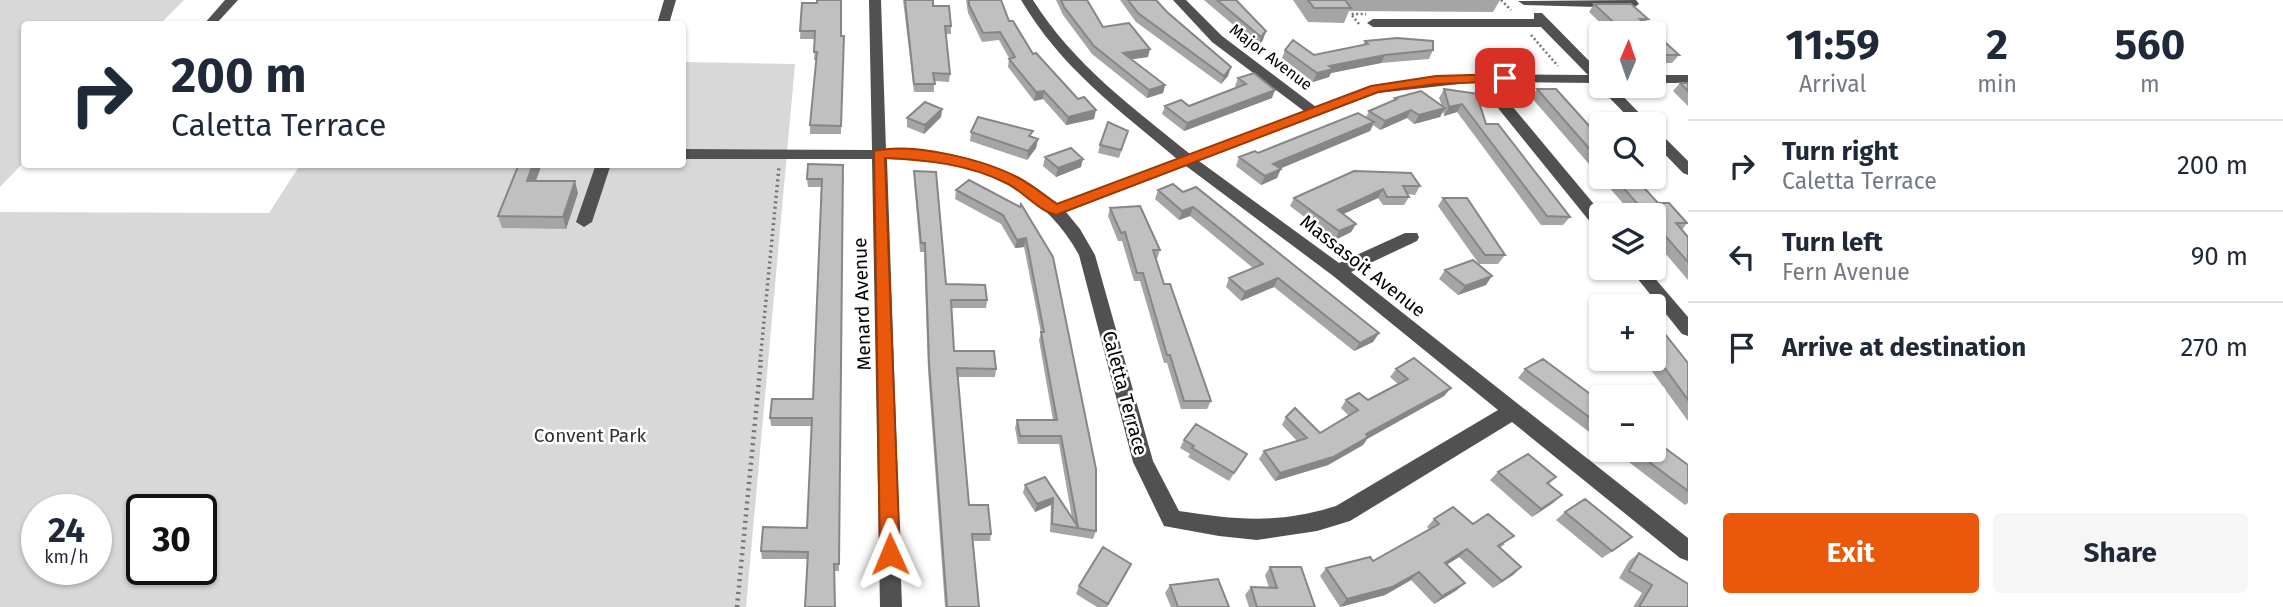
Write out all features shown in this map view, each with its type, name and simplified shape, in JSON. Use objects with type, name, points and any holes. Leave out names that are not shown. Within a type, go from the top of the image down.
[{"type":"street","points":[[213,21],[232,0]]},
{"type":"street","points":[[664,21],[670,0]]},
{"type":"street","name":"Menard Avenue","points":[[875,0],[891,607]]},
{"type":"street","name":"Massasoit Avenue","points":[[1027,0],[1046,31],[1082,72],[1189,161],[1338,271],[1688,551]]},
{"type":"street","name":"Major Avenue","points":[[1179,0],[1217,39],[1313,111]]},
{"type":"street","points":[[1523,1],[1633,4],[1629,0]]},
{"type":"street","points":[[1523,1],[1589,68]]},
{"type":"street","points":[[1373,23],[1545,23]]},
{"type":"street","points":[[1056,210],[1376,89],[1481,78],[1589,81]]},
{"type":"street","points":[[1481,78],[1589,209]]},
{"type":"street","points":[[1666,79],[1688,79]]},
{"type":"street","points":[[1618,98],[1632,112]]},
{"type":"street","points":[[1666,147],[1688,170]]},
{"type":"street","name":"Caletta Terrace","points":[[686,154],[924,155],[966,163],[1012,180],[1056,210],[1087,254],[1143,462],[1172,519],[1262,533],[1313,524],[1342,514],[1512,412]]},
{"type":"street","points":[[584,222],[603,168]]},
{"type":"street","points":[[1338,271],[1411,237]]},
{"type":"street","points":[[1647,280],[1688,329]]},
{"type":"path","points":[[1346,7],[1352,14]]},
{"type":"path","points":[[737,607],[779,165]]},
{"type":"green space","points":[[0,0],[184,0],[163,21],[21,21],[21,165],[0,187]]},
{"type":"green space","name":"Convent Park","points":[[686,62],[795,64],[746,607],[0,607],[0,212],[269,213],[298,168],[686,168]]},
{"type":"building","points":[[817,0],[841,0],[841,36],[844,36],[841,126],[810,125],[817,52],[814,52],[815,31],[800,31],[802,3],[817,3]]},
{"type":"building","points":[[905,0],[933,0],[933,6],[949,6],[951,26],[945,26],[950,74],[933,73],[935,84],[914,84]]},
{"type":"building","points":[[969,0],[1001,0],[1009,21],[1013,21],[1033,54],[1036,53],[1078,99],[1084,97],[1096,110],[1068,117],[1044,91],[1036,92],[1009,59],[1015,57],[1000,32],[983,33]]},
{"type":"building","points":[[1061,0],[1087,0],[1103,27],[1129,23],[1150,49],[1123,53],[1165,85],[1149,90],[1094,46]]},
{"type":"building","points":[[1128,0],[1156,0],[1231,67],[1224,76],[1138,13]]},
{"type":"building","points":[[1217,0],[1236,0],[1266,31],[1261,37]]},
{"type":"building","points":[[1308,0],[1345,0],[1351,8],[1314,8]]},
{"type":"building","points":[[1594,4],[1631,4],[1648,19],[1640,19],[1642,21],[1612,21]]},
{"type":"building","points":[[1397,38],[1433,41],[1433,50],[1385,55],[1329,66],[1333,69],[1317,73],[1285,50],[1293,40],[1314,55],[1368,44],[1365,41]]},
{"type":"building","points":[[1666,43],[1679,55],[1666,55]]},
{"type":"building","points":[[1254,73],[1275,90],[1187,123],[1165,106],[1181,100],[1189,106],[1246,84],[1238,78]]},
{"type":"building","points":[[1680,83],[1688,83],[1688,91]]},
{"type":"building","points":[[1444,89],[1492,96],[1478,99],[1486,124],[1498,124],[1570,217],[1547,216],[1462,104],[1449,107]]},
{"type":"building","points":[[1537,89],[1556,89],[1589,126],[1589,148]]},
{"type":"building","points":[[1421,91],[1445,108],[1419,115],[1411,110],[1385,121],[1369,111],[1397,99],[1395,98]]},
{"type":"building","points":[[925,102],[942,109],[925,125],[907,118]]},
{"type":"building","points":[[1358,113],[1374,122],[1273,164],[1281,169],[1265,176],[1239,157],[1255,151],[1258,153]]},
{"type":"building","points":[[978,117],[1033,131],[1029,136],[1038,139],[1028,151],[971,132]]},
{"type":"building","points":[[1108,122],[1128,131],[1121,150],[1100,145]]},
{"type":"building","points":[[1071,148],[1083,159],[1058,168],[1045,157]]},
{"type":"building","points":[[808,164],[843,165],[839,564],[834,564],[835,607],[805,607],[808,552],[761,551],[763,527],[807,528],[812,418],[770,418],[772,399],[813,399],[822,179],[807,179]]},
{"type":"building","points":[[517,168],[532,168],[527,181],[575,181],[563,217],[498,216]]},
{"type":"building","points":[[914,171],[936,172],[946,284],[985,285],[987,300],[951,300],[954,351],[994,351],[996,369],[957,368],[969,505],[988,505],[991,534],[972,534],[979,607],[947,607],[929,362],[925,243],[921,243]]},
{"type":"building","points":[[1354,171],[1411,173],[1420,186],[1403,186],[1409,197],[1387,197],[1383,189],[1338,210],[1356,224],[1339,231],[1294,198]]},
{"type":"building","points":[[969,180],[1020,207],[1021,204],[1053,257],[1096,469],[1096,531],[1052,524],[1053,498],[1037,504],[1025,485],[1045,477],[1078,527],[1061,436],[1020,436],[1017,420],[1057,420],[1026,238],[1017,240],[1003,215],[956,190]]},
{"type":"building","points":[[1173,184],[1183,192],[1196,187],[1379,333],[1360,343],[1278,278],[1245,292],[1229,278],[1263,264],[1193,207],[1182,211],[1158,190]]},
{"type":"building","points":[[1624,189],[1645,189],[1658,203],[1637,203]]},
{"type":"building","points":[[1443,198],[1467,198],[1505,255],[1485,255]]},
{"type":"building","points":[[1666,203],[1687,223],[1676,223],[1688,237],[1688,262],[1666,237]]},
{"type":"building","points":[[1140,206],[1160,250],[1153,250],[1164,284],[1170,284],[1211,401],[1184,401],[1170,355],[1167,355],[1143,273],[1137,273],[1125,232],[1121,233],[1110,208]]},
{"type":"building","points":[[1473,260],[1492,276],[1465,286],[1445,270]]},
{"type":"building","points":[[1666,335],[1688,363],[1688,400],[1666,370]]},
{"type":"building","points":[[1414,358],[1451,388],[1366,434],[1368,437],[1333,457],[1280,473],[1264,451],[1307,438],[1286,417],[1295,408],[1320,433],[1358,410],[1346,400],[1359,393],[1368,400],[1408,379],[1396,369]]},
{"type":"building","points":[[1543,359],[1589,393],[1589,417],[1525,369]]},
{"type":"building","points":[[1196,424],[1247,454],[1234,473],[1192,448],[1194,446],[1184,440]]},
{"type":"building","points":[[1666,449],[1688,465],[1688,491],[1649,462],[1666,462]]},
{"type":"building","points":[[1528,454],[1556,477],[1547,483],[1562,495],[1541,509],[1498,472]]},
{"type":"building","points":[[1585,499],[1632,537],[1612,551],[1565,512]]},
{"type":"building","points":[[1453,507],[1473,524],[1488,514],[1514,536],[1498,546],[1521,567],[1502,581],[1467,549],[1445,563],[1465,583],[1442,596],[1419,572],[1392,587],[1347,599],[1326,568],[1370,557],[1373,561],[1439,524],[1434,519]]},
{"type":"building","points":[[1103,547],[1131,564],[1108,604],[1079,586]]},
{"type":"building","points":[[1639,553],[1688,584],[1687,607],[1639,607],[1652,585],[1629,571]]},
{"type":"building","points":[[1270,567],[1301,567],[1315,607],[1257,607],[1251,587],[1277,588]]},
{"type":"building","points":[[1218,579],[1229,607],[1178,607],[1170,585]]},
{"type":"route","points":[[890,554],[878,154],[954,159],[1012,180],[1056,210],[1376,89],[1436,80],[1505,78]]}]
